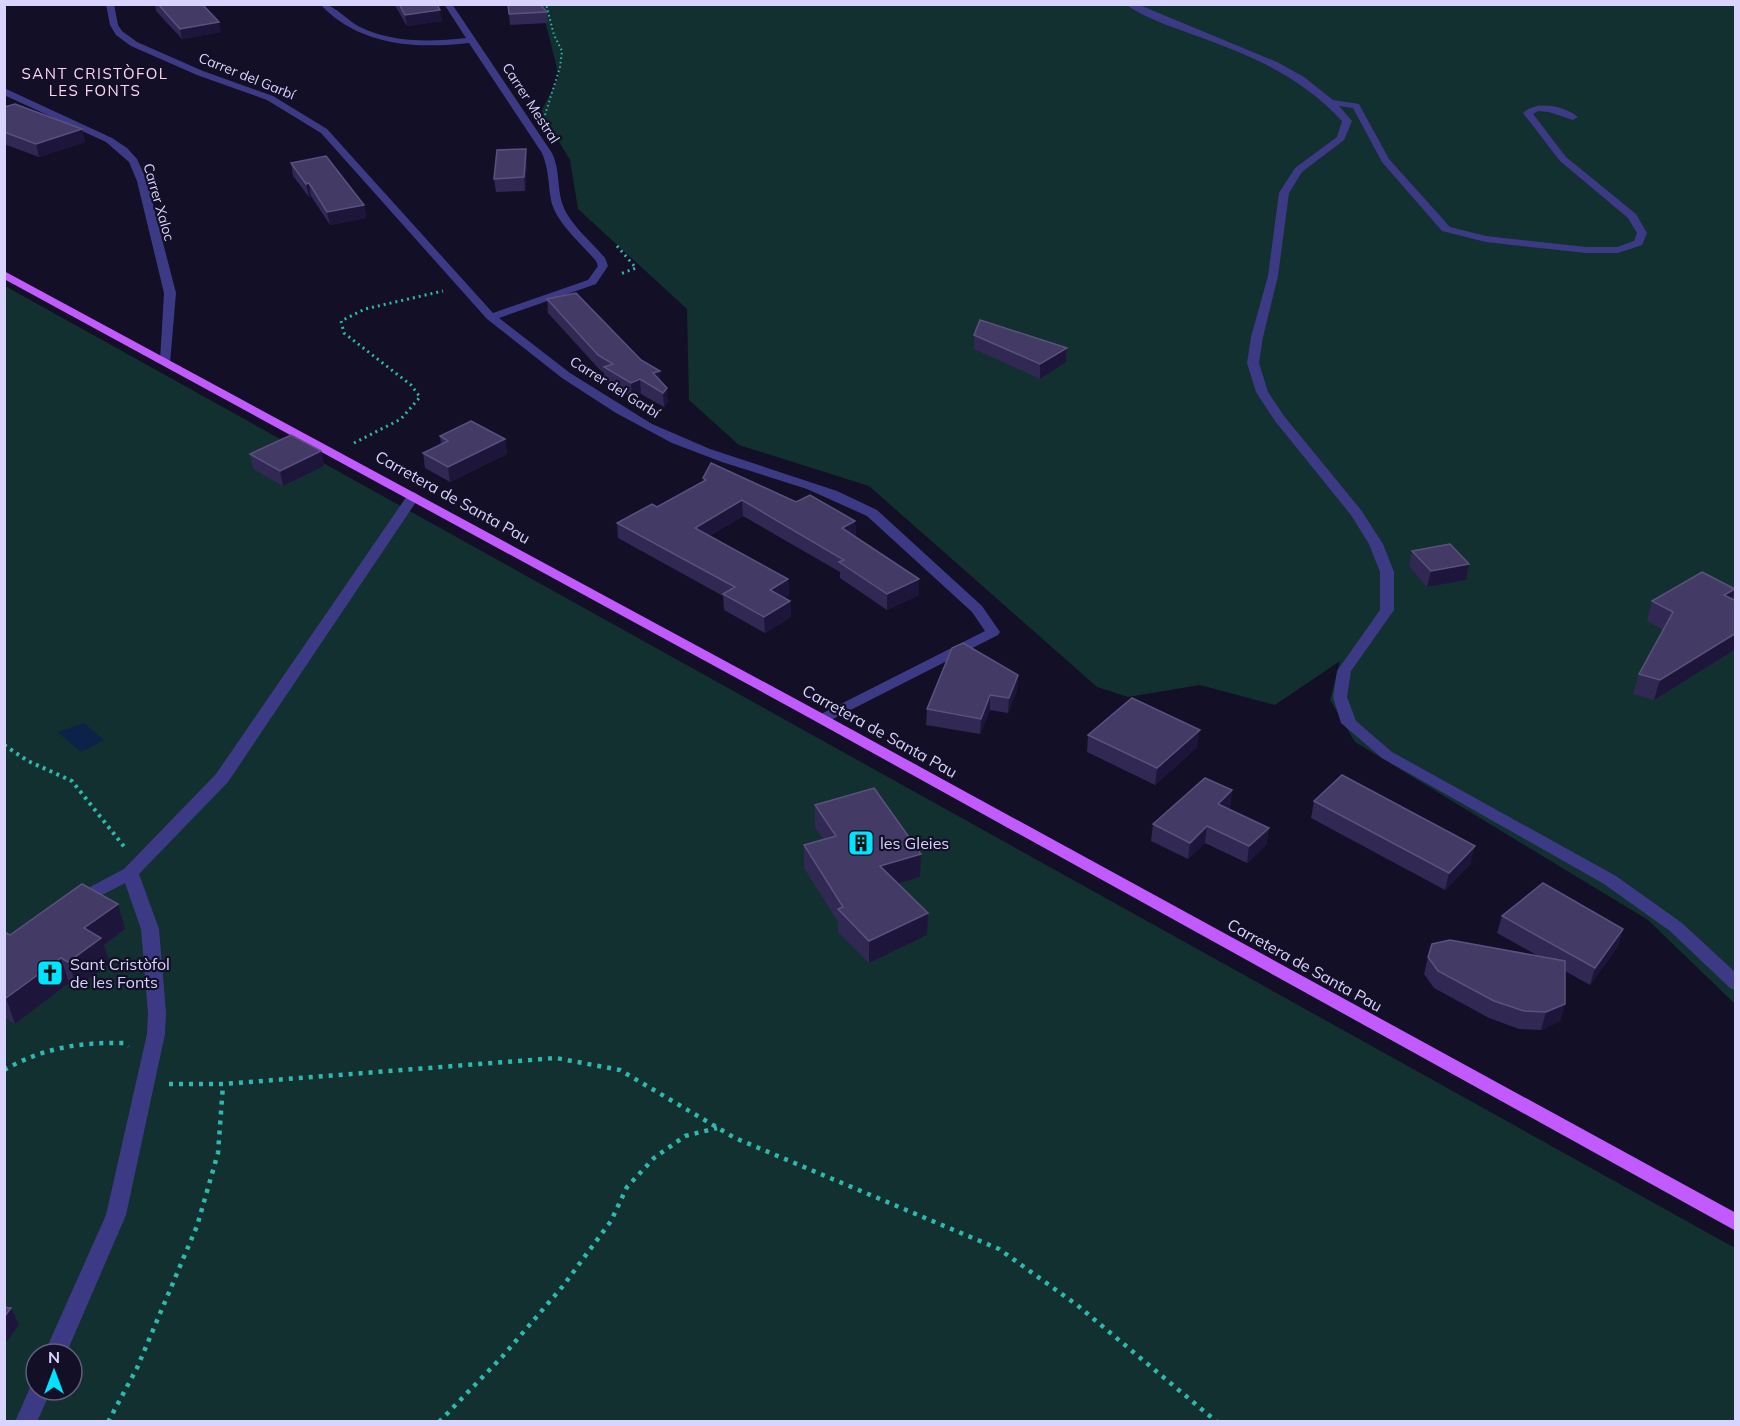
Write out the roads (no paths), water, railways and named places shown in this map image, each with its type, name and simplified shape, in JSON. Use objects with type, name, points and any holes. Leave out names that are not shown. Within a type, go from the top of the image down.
[{"type":"main road","name":"Carretera de Santa Pau","points":[[4,274],[414,496],[1736,1223]]},
{"type":"street","name":"Carrer del Garbí","points":[[110,4],[114,25],[119,33],[134,44],[200,73],[270,98],[324,131],[491,317],[520,342],[588,390],[650,427],[705,451],[839,496],[872,513],[977,609],[993,632],[822,720]]},
{"type":"street","points":[[324,4],[356,29],[377,37],[430,44],[471,40]]},
{"type":"street","name":"Carrer Mestral","points":[[448,4],[551,159],[556,200],[561,214],[601,260],[602,271],[596,279],[582,287],[491,317]]},
{"type":"street","points":[[1129,4],[1263,58],[1307,83],[1334,104],[1347,121],[1341,138],[1298,170],[1284,193],[1273,276],[1257,337],[1253,363],[1268,401],[1356,513],[1376,543],[1387,572],[1387,610],[1344,671],[1340,697],[1350,723],[1387,755],[1610,880],[1676,927],[1736,984]]},
{"type":"street","name":"Carrer Xaloc","points":[[4,91],[109,140],[124,150],[134,161],[142,181],[170,293],[166,361]]},
{"type":"street","points":[[1334,104],[1356,106],[1385,160],[1446,229],[1486,239],[1586,250],[1618,250],[1638,243],[1642,233],[1632,216],[1563,159],[1528,113],[1538,108],[1555,110],[1573,117]]},
{"type":"street","points":[[67,906],[130,873],[222,778],[414,496]]},
{"type":"street","points":[[61,1342],[116,1215],[150,1065],[157,1013],[150,929],[130,873]]},
{"type":"street","points":[[26,1422],[35,1402]]},
{"type":"water","points":[[84,723],[104,740],[81,752],[57,732]]},
{"type":"place","name":"les Gleies","points":[[861,843]]},
{"type":"place","name":"Sant Cristòfol de les Fonts","points":[[50,973]]},
{"type":"district","name":"SANT CRISTÒFOL LES FONTS","points":[[95,82]]}]
